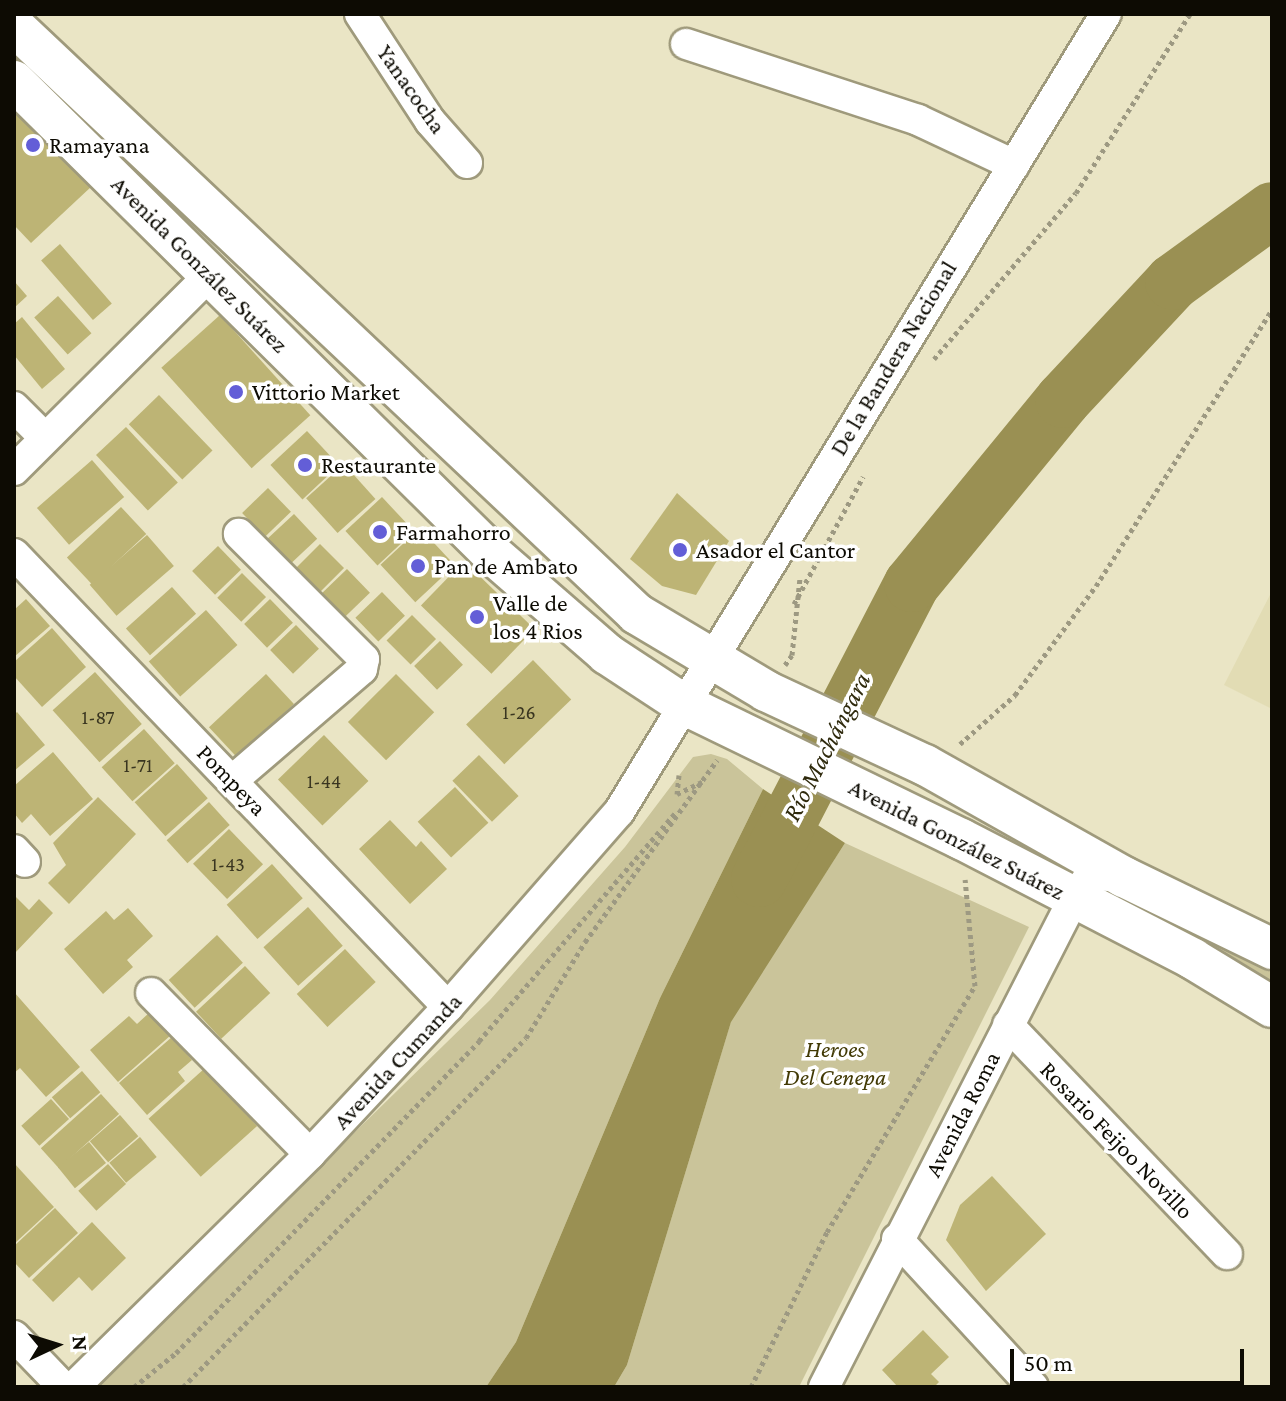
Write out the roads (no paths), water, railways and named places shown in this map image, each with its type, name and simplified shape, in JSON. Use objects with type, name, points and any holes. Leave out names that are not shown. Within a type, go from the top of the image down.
[{"type":"main road","name":"Avenida González Suárez","points":[[14,26],[546,533],[637,614],[709,661],[925,765],[1124,877],[1272,949]]},
{"type":"main road","name":"Avenida González Suárez","points":[[14,81],[539,598],[607,654],[683,704],[961,839],[1272,1007]]},
{"type":"street","name":"Yanacocha","points":[[360,14],[430,121],[467,163]]},
{"type":"street","name":"De la Bandera Nacional","points":[[683,704],[1106,14]]},
{"type":"street","points":[[686,44],[918,120],[1014,165]]},
{"type":"street","points":[[14,470],[212,273]]},
{"type":"street","points":[[14,407],[45,438]]},
{"type":"street","points":[[233,780],[362,669],[364,659],[239,534]]},
{"type":"street","name":"Pompeya","points":[[14,554],[448,1007]]},
{"type":"street","name":"Avenida Cumanda","points":[[74,1387],[310,1154],[448,1007],[619,812],[683,704]]},
{"type":"street","name":"Avenida Roma","points":[[824,1387],[1074,898],[1090,875],[1124,877]]},
{"type":"street","points":[[151,993],[310,1154]]},
{"type":"street","name":"Rosario Feijoo Novillo","points":[[1008,1025],[1227,1254]]},
{"type":"street","points":[[897,1239],[1033,1387]]},
{"type":"street","points":[[14,1336],[63,1387]]},
{"type":"waterway","name":"Río Machángara","points":[[759,879],[912,584],[1063,400],[1173,282],[1272,210]]},
{"type":"place","name":"Ramayana","points":[[33,145]]},
{"type":"place","name":"Vittorio Market","points":[[236,392]]},
{"type":"place","name":"Restaurante","points":[[305,465]]},
{"type":"place","name":"Farmahorro","points":[[380,532]]},
{"type":"place","name":"Asador el Cantor","points":[[680,550]]},
{"type":"place","name":"Pan de Ambato","points":[[418,566]]},
{"type":"place","name":"Valle de los 4 Rios","points":[[477,617]]},
{"type":"park label","name":"Heroes Del Cenepa","points":[[835,1063]]}]
